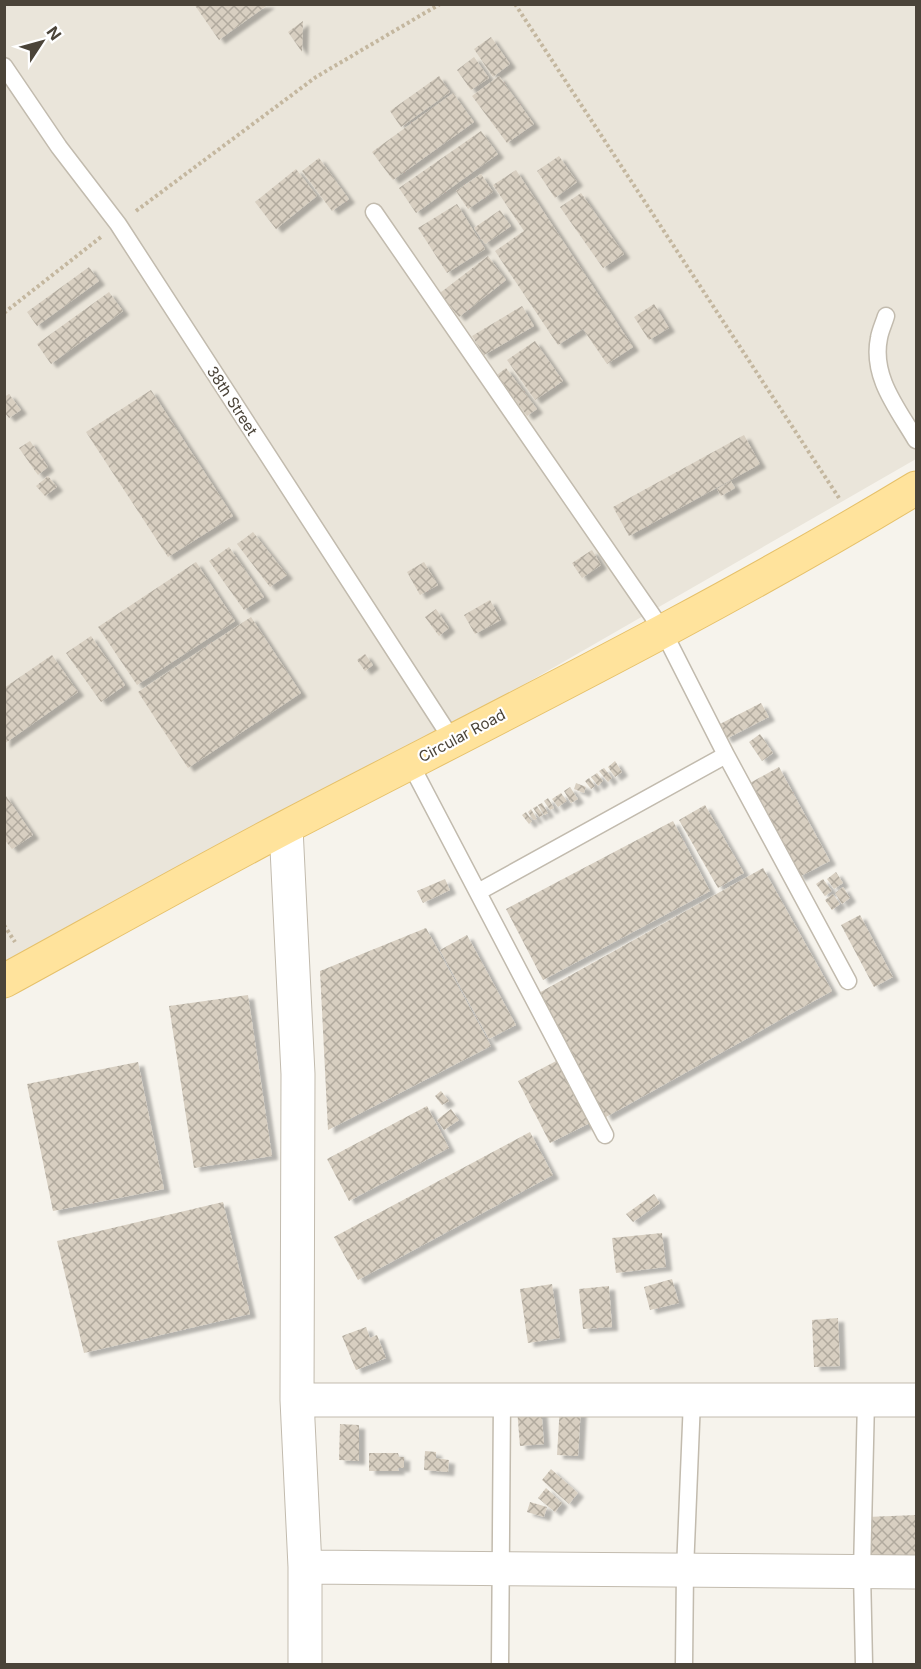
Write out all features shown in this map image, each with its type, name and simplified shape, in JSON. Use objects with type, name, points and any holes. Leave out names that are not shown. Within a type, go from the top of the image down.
[{"type":"main road","name":"Circular Road","points":[[4,981],[286,828],[663,631],[856,524],[916,488]]},
{"type":"street","points":[[286,828],[298,1074],[297,1400],[305,1567],[305,1665]]},
{"type":"street","points":[[297,1400],[916,1400]]},
{"type":"street","points":[[305,1567],[916,1572]]},
{"type":"lane","name":"38th Street","points":[[4,66],[59,147],[118,224],[453,741]]},
{"type":"lane","points":[[374,212],[663,631],[726,755],[848,981]]},
{"type":"lane","points":[[886,316],[878,339],[878,368],[886,391],[916,440]]},
{"type":"lane","points":[[478,892],[726,755]]},
{"type":"lane","points":[[410,763],[605,1135]]},
{"type":"lane","points":[[500,1665],[502,1400]]},
{"type":"lane","points":[[684,1665],[685,1570],[692,1400]]},
{"type":"lane","points":[[864,1665],[862,1572],[866,1400]]},
{"type":"path","points":[[4,313],[118,224],[316,77],[440,4]]},
{"type":"path","points":[[515,4],[856,524]]},
{"type":"shaded area","points":[[4,5],[916,5],[916,459],[306,810],[5,990]]},
{"type":"building","points":[[194,4],[269,4],[219,40]]},
{"type":"building","points":[[303,21],[302,52],[288,32]]},
{"type":"building","points":[[491,37],[510,64],[493,77],[474,49]]},
{"type":"building","points":[[474,57],[489,78],[471,90],[457,70]]},
{"type":"building","points":[[439,76],[450,92],[401,127],[390,111]]},
{"type":"building","points":[[499,76],[534,124],[507,143],[472,96]]},
{"type":"building","points":[[453,93],[474,122],[393,180],[372,152]]},
{"type":"building","points":[[481,131],[498,154],[416,213],[399,188]]},
{"type":"building","points":[[559,156],[577,182],[555,198],[537,171]]},
{"type":"building","points":[[319,158],[349,199],[332,211],[302,171]]},
{"type":"building","points":[[296,169],[317,196],[276,229],[255,202]]},
{"type":"building","points":[[516,170],[633,347],[607,364],[583,329],[558,345],[495,251],[524,231],[493,185]]},
{"type":"building","points":[[481,174],[493,192],[468,209],[456,191]]},
{"type":"building","points":[[581,193],[624,254],[603,268],[560,207]]},
{"type":"building","points":[[457,204],[485,249],[447,273],[418,228]]},
{"type":"building","points":[[500,210],[511,226],[485,244],[474,228]]},
{"type":"building","points":[[488,256],[506,280],[459,317],[440,293]]},
{"type":"building","points":[[89,267],[99,281],[37,326],[27,312]]},
{"type":"building","points":[[109,292],[123,311],[51,364],[37,344]]},
{"type":"building","points":[[654,304],[669,328],[649,340],[634,317]]},
{"type":"building","points":[[522,306],[534,326],[484,355],[472,336]]},
{"type":"building","points":[[535,341],[563,381],[535,400],[507,360]]},
{"type":"building","points":[[506,368],[537,409],[527,416],[497,375]]},
{"type":"building","points":[[151,390],[233,516],[168,557],[86,432]]},
{"type":"building","points":[[9,394],[21,410],[9,418],[4,412],[4,397]]},
{"type":"building","points":[[744,435],[760,464],[629,536],[613,507]]},
{"type":"building","points":[[30,441],[48,467],[38,475],[19,448]]},
{"type":"building","points":[[48,476],[57,487],[45,496],[36,486]]},
{"type":"building","points":[[731,481],[735,488],[721,496],[717,489]]},
{"type":"building","points":[[253,532],[287,575],[270,587],[237,544]]},
{"type":"building","points":[[229,547],[264,597],[244,610],[209,561]]},
{"type":"building","points":[[592,550],[601,565],[582,578],[572,563]]},
{"type":"building","points":[[196,562],[235,621],[137,685],[98,627]]},
{"type":"building","points":[[424,562],[438,585],[420,595],[407,572]]},
{"type":"building","points":[[490,600],[501,620],[475,634],[464,615]]},
{"type":"building","points":[[436,609],[449,628],[439,636],[425,617]]},
{"type":"building","points":[[251,617],[301,693],[188,768],[138,692]]},
{"type":"building","points":[[91,636],[125,685],[101,702],[66,653]]},
{"type":"building","points":[[365,654],[373,665],[365,671],[357,660]]},
{"type":"building","points":[[52,655],[78,692],[4,744],[4,688]]},
{"type":"building","points":[[761,703],[769,717],[726,739],[718,725]]},
{"type":"building","points":[[760,734],[773,753],[762,761],[749,742]]},
{"type":"building","points":[[615,761],[622,772],[615,777],[608,767]]},
{"type":"building","points":[[779,767],[830,861],[799,877],[748,784]]},
{"type":"building","points":[[604,768],[612,778],[608,782],[599,771]]},
{"type":"building","points":[[597,773],[603,781],[598,786],[591,777]]},
{"type":"building","points":[[589,778],[595,786],[591,789],[585,781]]},
{"type":"building","points":[[576,783],[586,787],[584,793],[574,789]]},
{"type":"building","points":[[570,787],[578,799],[571,803],[564,791]]},
{"type":"building","points":[[4,793],[33,835],[12,849],[4,839]]},
{"type":"building","points":[[561,793],[567,801],[558,807],[552,799]]},
{"type":"building","points":[[548,798],[554,808],[550,810],[544,801]]},
{"type":"building","points":[[542,803],[548,813],[544,815],[538,805]]},
{"type":"building","points":[[705,805],[744,873],[718,888],[679,820]]},
{"type":"building","points":[[537,806],[543,815],[539,817],[533,808]]},
{"type":"building","points":[[531,809],[537,819],[533,820],[528,812]]},
{"type":"building","points":[[526,812],[532,821],[529,824],[522,815]]},
{"type":"building","points":[[673,821],[710,891],[543,980],[506,909]]},
{"type":"building","points":[[763,868],[832,991],[606,1117],[537,994]]},
{"type":"building","points":[[836,872],[843,883],[834,889],[827,879]]},
{"type":"building","points":[[445,879],[450,890],[423,903],[417,891]]},
{"type":"building","points":[[823,879],[832,891],[825,896],[816,884]]},
{"type":"building","points":[[843,887],[850,898],[842,904],[835,893]]},
{"type":"building","points":[[833,894],[840,904],[832,910],[825,900]]},
{"type":"building","points":[[860,915],[893,977],[874,987],[841,925]]},
{"type":"building","points":[[426,928],[491,1046],[328,1130],[320,971]]},
{"type":"building","points":[[467,935],[516,1025],[489,1039],[440,950]]},
{"type":"building","points":[[248,995],[272,1156],[194,1168],[169,1006]]},
{"type":"building","points":[[560,1059],[592,1122],[550,1143],[518,1081]]},
{"type":"building","points":[[138,1062],[164,1189],[53,1211],[27,1084]]},
{"type":"building","points":[[441,1091],[449,1101],[442,1105],[435,1096]]},
{"type":"building","points":[[427,1106],[449,1148],[349,1201],[327,1159]]},
{"type":"building","points":[[451,1109],[459,1120],[444,1130],[437,1120]]},
{"type":"building","points":[[530,1132],[553,1175],[358,1280],[334,1237]]},
{"type":"building","points":[[654,1194],[660,1203],[633,1222],[626,1214]]},
{"type":"building","points":[[223,1202],[250,1314],[84,1353],[57,1241]]},
{"type":"building","points":[[662,1233],[666,1267],[616,1273],[612,1238]]},
{"type":"building","points":[[672,1279],[679,1303],[650,1310],[644,1287]]},
{"type":"building","points":[[552,1284],[560,1338],[528,1343],[520,1289]]},
{"type":"building","points":[[609,1286],[612,1327],[583,1329],[579,1289]]},
{"type":"building","points":[[838,1318],[840,1366],[814,1367],[812,1320]]},
{"type":"building","points":[[366,1327],[370,1338],[377,1335],[386,1358],[356,1370],[342,1336]]},
{"type":"building","points":[[560,1405],[581,1407],[578,1456],[557,1455]]},
{"type":"building","points":[[541,1406],[544,1444],[520,1446],[517,1409]]},
{"type":"building","points":[[340,1424],[359,1425],[359,1461],[339,1460]]},
{"type":"building","points":[[425,1451],[436,1452],[436,1458],[449,1460],[448,1472],[424,1470]]},
{"type":"building","points":[[369,1453],[398,1453],[399,1457],[404,1457],[404,1468],[398,1468],[399,1471],[369,1471]]},
{"type":"building","points":[[551,1469],[578,1493],[569,1504],[542,1480]]},
{"type":"building","points":[[546,1488],[562,1503],[555,1512],[538,1498]]},
{"type":"building","points":[[530,1502],[547,1507],[544,1517],[527,1512]]},
{"type":"building","points":[[916,1515],[916,1560],[869,1561],[867,1517]]}]
